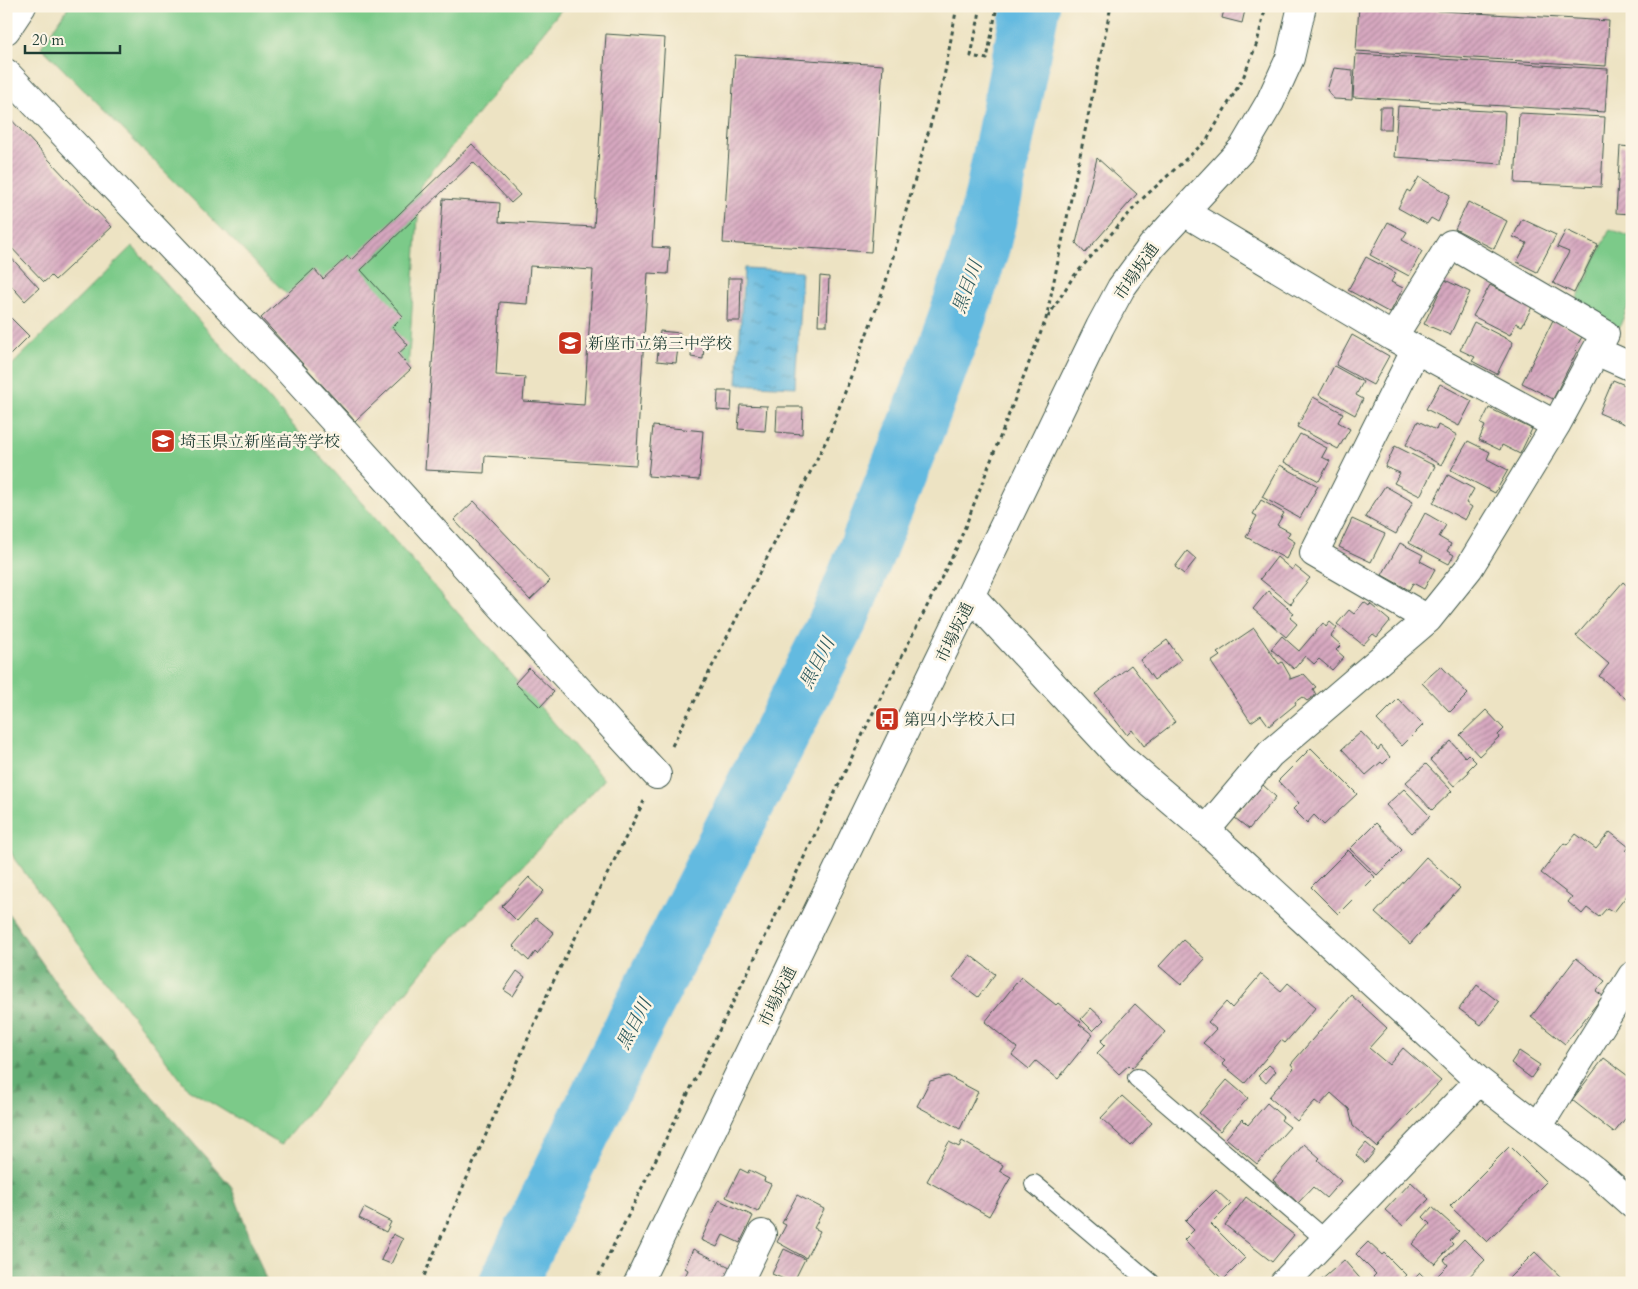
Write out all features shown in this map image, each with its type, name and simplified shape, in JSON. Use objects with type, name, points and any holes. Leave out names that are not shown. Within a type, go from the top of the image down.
[{"type":"street","points":[[6,30],[22,6]]},
{"type":"street","name":"市場坂通","points":[[638,1283],[1100,327],[1122,288],[1152,246],[1243,148],[1270,102],[1290,58],[1302,6]]},
{"type":"street","points":[[6,73],[289,371],[657,775]]},
{"type":"street","points":[[1184,212],[1405,343],[1556,424]]},
{"type":"street","points":[[1206,830],[1270,754],[1428,620],[1469,568],[1556,424],[1605,334],[1451,244],[1405,343],[1314,553],[1428,620]]},
{"type":"street","points":[[1596,351],[1632,367]]},
{"type":"street","points":[[971,596],[1119,756],[1206,830],[1478,1081],[1595,1171],[1632,1204]]},
{"type":"street","points":[[1538,1127],[1632,976]]},
{"type":"street","points":[[1284,1283],[1478,1081]]},
{"type":"street","points":[[738,1283],[762,1234]]},
{"type":"lane","points":[[1136,1078],[1325,1240]]},
{"type":"lane","points":[[1034,1184],[1151,1283]]},
{"type":"path","points":[[420,1283],[551,986],[830,434],[885,285],[944,77],[957,6]]},
{"type":"path","points":[[981,6],[971,56],[987,58],[997,6]]},
{"type":"path","points":[[595,1283],[796,876],[873,713],[958,545],[1046,319],[1111,6]]},
{"type":"path","points":[[1046,319],[1072,277],[1141,200],[1207,140],[1243,78],[1257,43],[1266,6]]},
{"type":"green space","points":[[69,6],[564,6],[420,186],[408,371],[383,391],[41,47]]},
{"type":"green space","points":[[1610,229],[1632,237],[1632,297],[1619,328],[1575,303]]},
{"type":"green space","name":"埼玉県立新座高等学校","points":[[132,246],[339,477],[604,780],[427,966],[281,1145],[188,1089],[15,860],[6,842],[6,371]]},
{"type":"green space","points":[[6,910],[67,999],[231,1186],[267,1283],[6,1283]]},
{"type":"water","points":[[744,268],[802,271],[795,387],[737,384]]},
{"type":"building","points":[[1225,6],[1246,6],[1242,23],[1222,18]]},
{"type":"building","points":[[1359,6],[1609,21],[1606,66],[1356,51]]},
{"type":"building","points":[[1534,6],[1563,6],[1562,11],[1534,9]]},
{"type":"building","points":[[606,34],[665,38],[652,247],[670,248],[668,274],[648,273],[636,465],[485,456],[484,473],[425,470],[443,199],[500,203],[499,222],[594,227]],"holes":[[[530,266],[593,270],[584,405],[523,401],[525,377],[496,375],[500,302],[527,304]]]},
{"type":"building","points":[[1356,54],[1608,69],[1605,112],[1353,97]]},
{"type":"building","points":[[735,55],[883,65],[871,252],[723,243]]},
{"type":"building","points":[[1334,68],[1353,70],[1352,100],[1334,99],[1327,90]]},
{"type":"building","points":[[1398,106],[1505,112],[1502,164],[1394,157]]},
{"type":"building","points":[[1380,107],[1392,107],[1391,129],[1379,129]]},
{"type":"building","points":[[1519,113],[1605,117],[1601,187],[1515,183]]},
{"type":"building","points":[[6,114],[112,227],[55,280],[51,276],[44,282],[6,242]]},
{"type":"building","points":[[472,144],[520,195],[511,203],[473,162],[361,270],[403,316],[392,327],[408,345],[398,354],[411,369],[355,421],[261,318],[314,269],[323,279],[348,256],[351,260]]},
{"type":"building","points":[[1620,146],[1632,147],[1632,214],[1616,213]]},
{"type":"building","points":[[1097,158],[1137,194],[1085,253],[1076,243]]},
{"type":"building","points":[[1419,177],[1450,195],[1438,222],[1431,218],[1427,224],[1398,208],[1407,190],[1410,192]]},
{"type":"building","points":[[1468,202],[1507,221],[1494,249],[1455,229]]},
{"type":"building","points":[[1522,219],[1556,235],[1537,272],[1517,262],[1527,243],[1513,237]]},
{"type":"building","points":[[1388,222],[1407,232],[1402,240],[1422,251],[1409,276],[1370,255]]},
{"type":"building","points":[[1566,230],[1598,245],[1574,293],[1553,283],[1569,252],[1557,247]]},
{"type":"building","points":[[6,252],[39,288],[25,301],[6,280]]},
{"type":"building","points":[[1366,257],[1396,273],[1391,282],[1403,288],[1390,313],[1348,290]]},
{"type":"building","points":[[820,276],[829,277],[827,325],[818,325]]},
{"type":"building","points":[[728,278],[741,278],[740,321],[727,321]]},
{"type":"building","points":[[1445,280],[1470,292],[1450,335],[1424,324]]},
{"type":"building","points":[[1490,285],[1532,307],[1522,326],[1516,323],[1510,335],[1473,316]]},
{"type":"building","points":[[11,318],[29,336],[6,359],[6,323]]},
{"type":"building","points":[[1553,320],[1583,335],[1553,399],[1522,383]]},
{"type":"building","points":[[1474,322],[1513,342],[1497,374],[1472,361],[1475,357],[1460,350]]},
{"type":"building","points":[[660,331],[680,333],[676,363],[657,361]]},
{"type":"building","points":[[1352,335],[1389,356],[1373,385],[1336,365]]},
{"type":"building","points":[[692,345],[704,346],[703,359],[691,357]]},
{"type":"building","points":[[1334,366],[1363,382],[1356,395],[1363,399],[1355,415],[1319,395]]},
{"type":"building","points":[[1613,380],[1632,388],[1632,427],[1599,413]]},
{"type":"building","points":[[1440,384],[1472,401],[1459,426],[1426,409]]},
{"type":"building","points":[[718,391],[732,391],[731,411],[717,410]]},
{"type":"building","points":[[1313,397],[1343,413],[1338,422],[1350,429],[1338,449],[1297,427]]},
{"type":"building","points":[[740,405],[767,406],[765,431],[738,429]]},
{"type":"building","points":[[777,407],[803,407],[802,434],[776,432]]},
{"type":"building","points":[[1489,408],[1532,429],[1520,454],[1502,445],[1500,450],[1479,440],[1485,426],[1481,424]]},
{"type":"building","points":[[1418,421],[1436,430],[1438,425],[1457,435],[1441,465],[1406,445]]},
{"type":"building","points":[[653,426],[703,431],[699,480],[648,476]]},
{"type":"building","points":[[1300,434],[1327,448],[1322,457],[1330,461],[1319,481],[1284,462]]},
{"type":"building","points":[[1468,441],[1490,452],[1487,459],[1508,470],[1495,493],[1451,470]]},
{"type":"building","points":[[1395,446],[1435,466],[1420,496],[1394,483],[1400,473],[1385,467]]},
{"type":"building","points":[[1280,465],[1318,486],[1300,518],[1262,497]]},
{"type":"building","points":[[1448,475],[1474,489],[1466,503],[1472,507],[1465,520],[1433,503]]},
{"type":"building","points":[[1385,486],[1413,502],[1396,534],[1365,517]]},
{"type":"building","points":[[1261,500],[1284,513],[1277,525],[1290,532],[1287,537],[1295,542],[1286,559],[1246,537],[1257,516],[1253,514]]},
{"type":"building","points":[[474,501],[550,581],[530,600],[454,520]]},
{"type":"building","points":[[1425,513],[1446,525],[1439,537],[1451,544],[1447,551],[1454,555],[1449,564],[1409,543]]},
{"type":"building","points":[[1352,519],[1385,534],[1371,562],[1339,547]]},
{"type":"building","points":[[1400,543],[1423,555],[1420,561],[1435,569],[1424,589],[1413,583],[1409,590],[1382,575]]},
{"type":"building","points":[[1187,551],[1196,559],[1184,574],[1175,567]]},
{"type":"building","points":[[1277,557],[1292,570],[1295,566],[1310,578],[1291,604],[1260,579]]},
{"type":"building","points":[[1623,582],[1632,590],[1630,619],[1632,704],[1599,676],[1609,664],[1576,636]]},
{"type":"building","points":[[1268,591],[1294,613],[1290,618],[1297,624],[1286,637],[1253,609]]},
{"type":"building","points":[[1364,602],[1369,606],[1370,604],[1390,621],[1377,637],[1373,634],[1363,645],[1337,624],[1349,610],[1354,614]]},
{"type":"building","points":[[1330,622],[1337,628],[1331,636],[1341,645],[1336,650],[1344,657],[1332,670],[1319,659],[1314,664],[1305,656],[1294,669],[1271,649],[1282,636],[1299,651],[1323,623],[1326,627]]},
{"type":"building","points":[[1254,628],[1279,664],[1282,662],[1290,679],[1304,674],[1316,687],[1313,689],[1316,695],[1307,701],[1302,697],[1269,726],[1261,715],[1251,722],[1211,662],[1220,656],[1217,653]]},
{"type":"building","points":[[1167,640],[1181,660],[1154,680],[1140,660]]},
{"type":"building","points":[[1131,665],[1175,722],[1144,746],[1132,730],[1127,735],[1095,694]]},
{"type":"building","points":[[1441,666],[1468,694],[1450,712],[1422,683]]},
{"type":"building","points":[[529,668],[554,692],[540,707],[515,683]]},
{"type":"building","points":[[1398,699],[1423,725],[1402,746],[1377,720]]},
{"type":"building","points":[[1486,710],[1504,729],[1498,735],[1499,737],[1479,756],[1460,735]]},
{"type":"building","points":[[1361,732],[1378,750],[1381,746],[1390,757],[1366,775],[1342,749]]},
{"type":"building","points":[[1451,741],[1465,757],[1468,754],[1476,762],[1468,770],[1469,772],[1454,786],[1430,760]]},
{"type":"building","points":[[1311,748],[1357,794],[1324,825],[1314,815],[1307,823],[1293,809],[1299,803],[1278,781]]},
{"type":"building","points":[[1426,764],[1452,791],[1432,810],[1406,782]]},
{"type":"building","points":[[1263,785],[1276,797],[1249,829],[1235,818]]},
{"type":"building","points":[[1404,789],[1430,816],[1412,833],[1386,805]]},
{"type":"building","points":[[1376,823],[1402,850],[1377,875],[1350,849]]},
{"type":"building","points":[[1610,832],[1629,847],[1626,851],[1632,856],[1632,876],[1629,880],[1632,882],[1632,889],[1614,912],[1607,908],[1599,917],[1587,908],[1582,914],[1568,902],[1572,897],[1541,873],[1564,843],[1567,845],[1576,834],[1596,849]]},
{"type":"building","points":[[1348,850],[1375,877],[1338,914],[1311,887]]},
{"type":"building","points":[[1426,857],[1460,888],[1410,944],[1375,913]]},
{"type":"building","points":[[529,877],[544,891],[517,921],[502,906]]},
{"type":"building","points":[[536,918],[554,933],[537,954],[535,952],[529,961],[513,946]]},
{"type":"building","points":[[1183,940],[1205,959],[1181,985],[1159,966]]},
{"type":"building","points":[[970,955],[995,974],[978,997],[953,978]]},
{"type":"building","points":[[1576,958],[1605,981],[1596,991],[1603,996],[1565,1044],[1531,1017]]},
{"type":"building","points":[[517,971],[525,977],[513,996],[504,990]]},
{"type":"building","points":[[1261,974],[1281,991],[1288,983],[1316,1007],[1285,1043],[1281,1040],[1245,1083],[1222,1064],[1225,1061],[1203,1043],[1216,1029],[1208,1022],[1226,1002],[1232,1008]]},
{"type":"building","points":[[1021,977],[1056,1005],[1058,1003],[1093,1035],[1058,1079],[1036,1061],[1029,1069],[1012,1055],[1017,1048],[985,1022]]},
{"type":"building","points":[[1477,985],[1499,1002],[1481,1025],[1459,1009]]},
{"type":"building","points":[[1351,995],[1387,1028],[1369,1048],[1389,1065],[1403,1048],[1441,1081],[1377,1147],[1353,1126],[1349,1109],[1331,1093],[1320,1105],[1315,1101],[1297,1121],[1269,1097],[1294,1068],[1291,1064]]},
{"type":"building","points":[[1135,1004],[1165,1032],[1132,1068],[1129,1065],[1119,1074],[1097,1053],[1105,1045],[1101,1041]]},
{"type":"building","points":[[1091,1008],[1104,1020],[1093,1031],[1081,1019]]},
{"type":"building","points":[[1519,1051],[1540,1065],[1531,1078],[1511,1063]]},
{"type":"building","points":[[1604,1058],[1632,1079],[1632,1110],[1614,1133],[1572,1100]]},
{"type":"building","points":[[1269,1065],[1276,1071],[1266,1083],[1258,1076]]},
{"type":"building","points":[[948,1076],[978,1092],[960,1129],[917,1106],[930,1081]]},
{"type":"building","points":[[1227,1080],[1248,1098],[1220,1131],[1199,1113]]},
{"type":"building","points":[[1122,1096],[1152,1123],[1131,1146],[1101,1118]]},
{"type":"building","points":[[1267,1103],[1283,1117],[1281,1120],[1290,1127],[1257,1164],[1226,1138],[1242,1119],[1248,1125]]},
{"type":"building","points":[[962,1141],[1003,1165],[1000,1171],[1011,1177],[989,1216],[927,1181],[949,1142],[959,1147]]},
{"type":"building","points":[[1366,1143],[1375,1151],[1365,1163],[1356,1155]]},
{"type":"building","points":[[1304,1144],[1341,1181],[1326,1198],[1313,1187],[1298,1203],[1273,1180]]},
{"type":"building","points":[[1510,1146],[1546,1182],[1487,1242],[1450,1206]]},
{"type":"building","points":[[740,1169],[748,1173],[749,1170],[765,1178],[764,1181],[771,1184],[758,1212],[726,1197]]},
{"type":"building","points":[[1411,1182],[1429,1199],[1403,1226],[1385,1210]]},
{"type":"building","points":[[1216,1190],[1231,1204],[1211,1224],[1245,1258],[1223,1280],[1184,1240],[1194,1230],[1185,1221]]},
{"type":"building","points":[[797,1195],[824,1209],[814,1228],[820,1231],[806,1258],[777,1242],[786,1225],[782,1223]]},
{"type":"building","points":[[1246,1197],[1294,1235],[1272,1262],[1225,1225]]},
{"type":"building","points":[[719,1200],[753,1216],[740,1243],[723,1235],[717,1247],[701,1240]]},
{"type":"building","points":[[1432,1207],[1459,1231],[1450,1241],[1453,1244],[1435,1264],[1412,1244],[1430,1224],[1423,1217]]},
{"type":"building","points":[[364,1208],[391,1222],[386,1232],[359,1218]]},
{"type":"building","points":[[393,1234],[403,1239],[391,1264],[381,1260]]},
{"type":"building","points":[[1464,1239],[1485,1260],[1463,1283],[1442,1283],[1436,1277],[1448,1265],[1444,1260]]},
{"type":"building","points":[[1368,1242],[1382,1255],[1384,1253],[1406,1275],[1398,1283],[1379,1283],[1373,1277],[1376,1274],[1356,1254]]},
{"type":"building","points":[[693,1249],[730,1267],[723,1283],[682,1283],[688,1270],[685,1268]]},
{"type":"building","points":[[784,1249],[805,1259],[793,1283],[772,1274]]},
{"type":"building","points":[[1535,1252],[1565,1283],[1512,1283],[1508,1279]]},
{"type":"building","points":[[1344,1260],[1364,1283],[1318,1283]]},
{"type":"building","points":[[1420,1273],[1430,1283],[1410,1283]]},
{"type":"waterway","name":"黒目川","points":[[508,1283],[621,1051],[840,617],[918,423],[980,250],[994,193],[1031,6]]},
{"type":"place","name":"新座市立第三中学校","points":[[570,343]]},
{"type":"place","name":"埼玉県立新座高等学校","points":[[163,441]]},
{"type":"place","name":"第四小学校入口","points":[[887,719]]}]
